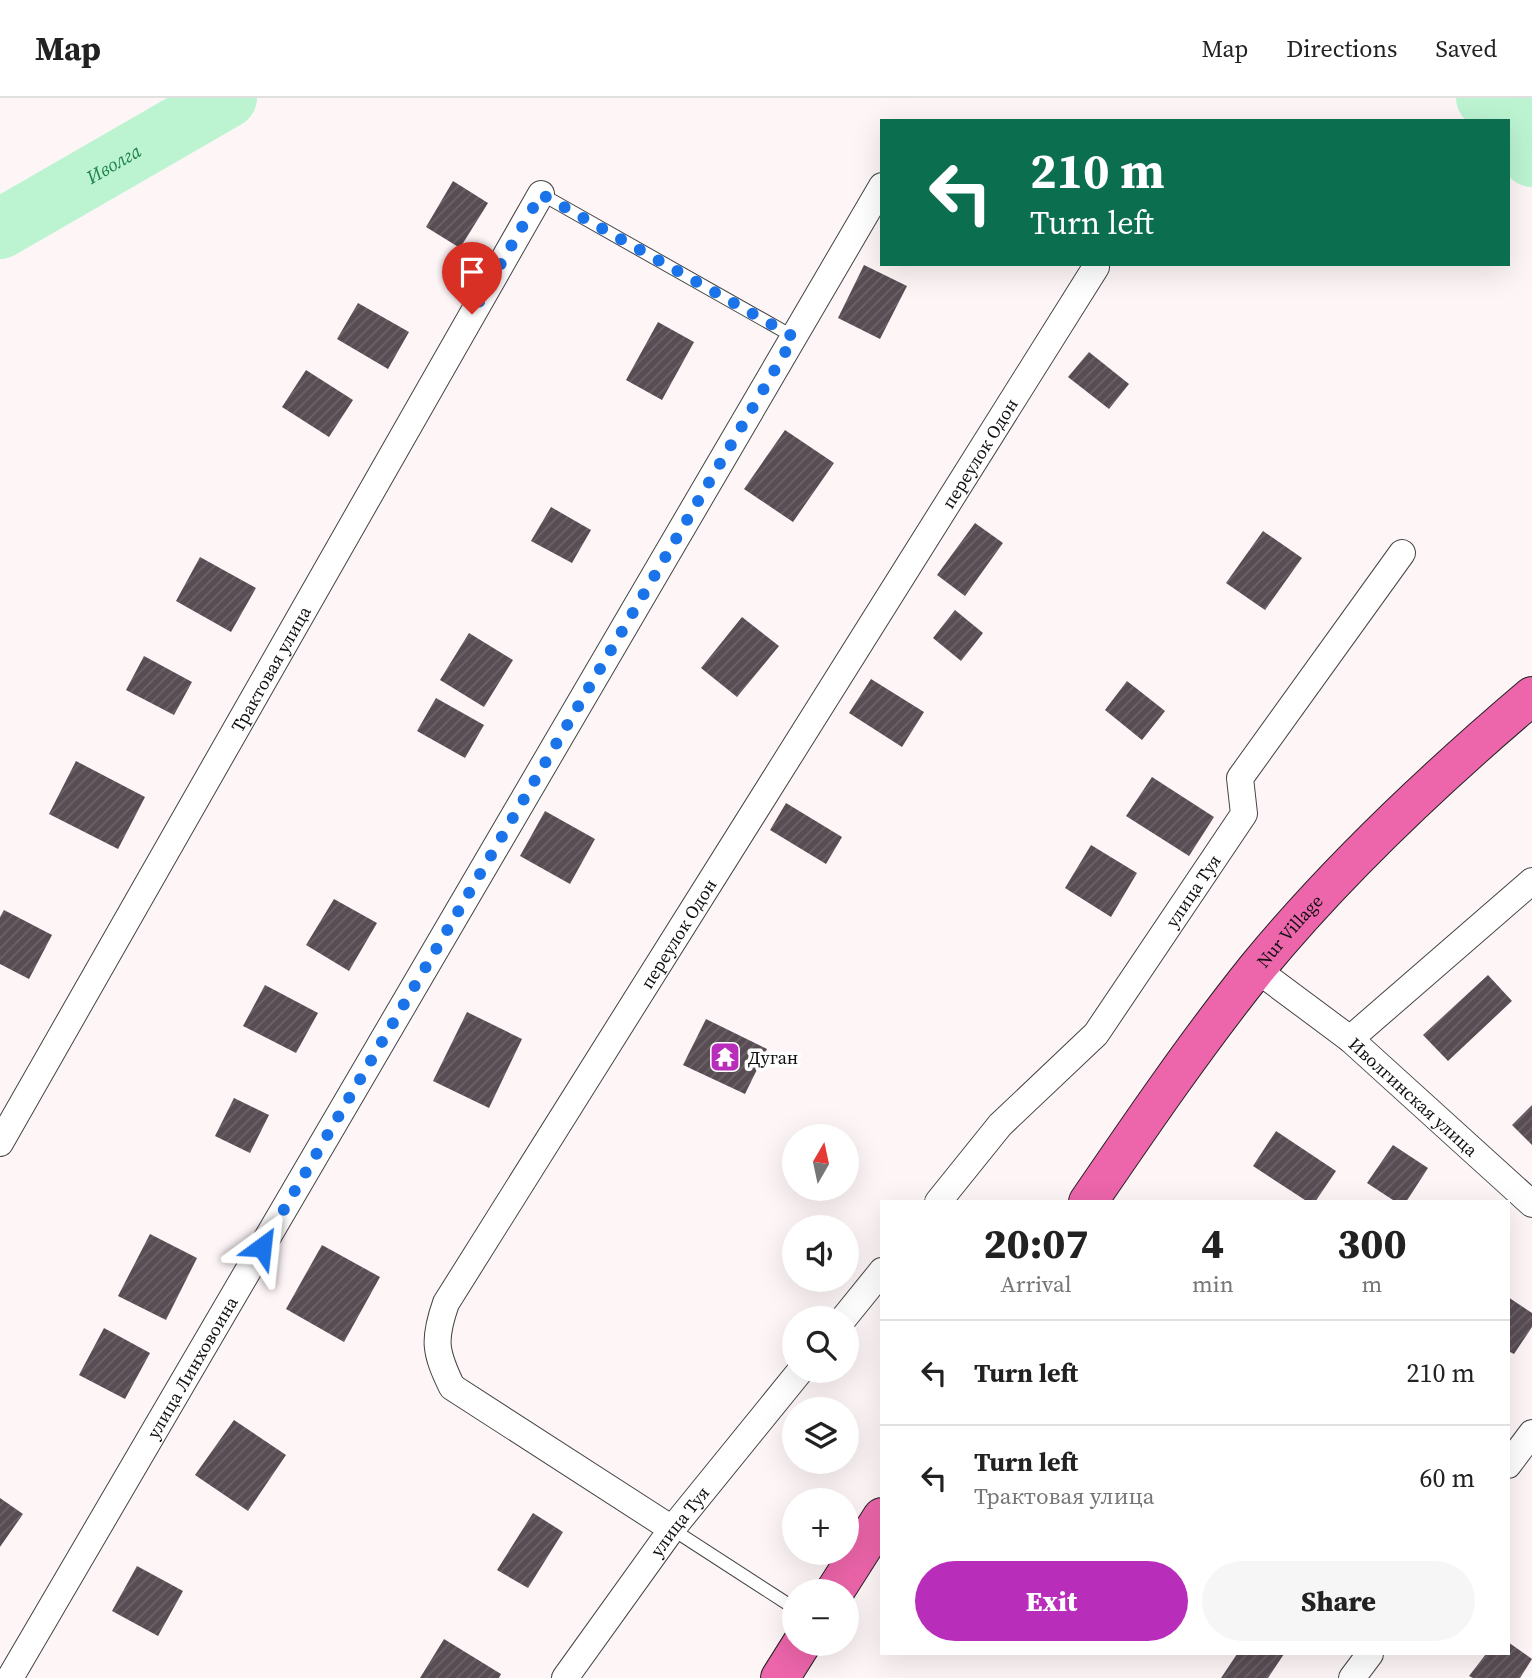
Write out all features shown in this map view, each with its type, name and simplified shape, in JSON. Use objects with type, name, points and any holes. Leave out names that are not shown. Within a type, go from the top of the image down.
[{"type":"highway","name":"Nur Village","points":[[1089,1200],[1178,1073],[1256,969],[1321,894],[1391,822],[1532,696]]},
{"type":"highway","points":[[843,1579],[880,1520]]},
{"type":"highway","points":[[780,1678],[794,1656]]},
{"type":"street","name":"улица Линховоина","points":[[10,1678],[880,189]]},
{"type":"street","name":"Трактовая улица","points":[[0,1143],[541,194]]},
{"type":"street","name":"переулок Одон","points":[[672,1529],[452,1387],[439,1360],[437,1330],[446,1303],[1096,267]]},
{"type":"street","name":"улица Туя","points":[[940,1200],[1000,1125],[1096,1034],[1244,814],[1240,778],[1402,553]]},
{"type":"street","name":"Иволгинская улица","points":[[1532,881],[1350,1039],[1532,1204]]},
{"type":"street","points":[[1256,969],[1350,1039]]},
{"type":"street","points":[[854,1306],[880,1273]]},
{"type":"street","name":"улица Туя","points":[[565,1678],[672,1529],[790,1383]]},
{"type":"street","points":[[1510,1462],[1532,1433]]},
{"type":"street","points":[[1352,1678],[1369,1655]]},
{"type":"lane","points":[[541,194],[794,337]]},
{"type":"lane","points":[[672,1529],[782,1600]]},
{"type":"building","points":[[453,181],[488,203],[460,248],[426,227]]},
{"type":"building","points":[[864,265],[907,286],[880,339],[838,318]]},
{"type":"building","points":[[358,303],[409,332],[388,369],[337,339]]},
{"type":"building","points":[[658,322],[694,342],[662,400],[626,380]]},
{"type":"building","points":[[1089,352],[1129,384],[1109,409],[1068,377]]},
{"type":"building","points":[[306,370],[353,400],[329,437],[282,407]]},
{"type":"building","points":[[785,430],[834,463],[793,522],[744,489]]},
{"type":"building","points":[[551,507],[591,530],[572,563],[531,541]]},
{"type":"building","points":[[975,523],[1003,543],[965,596],[937,575]]},
{"type":"building","points":[[1263,531],[1302,558],[1265,610],[1226,583]]},
{"type":"building","points":[[200,557],[256,588],[231,632],[176,601]]},
{"type":"building","points":[[955,610],[983,633],[961,661],[933,638]]},
{"type":"building","points":[[742,617],[779,646],[737,697],[701,668]]},
{"type":"building","points":[[469,633],[513,660],[484,707],[440,680]]},
{"type":"building","points":[[144,656],[192,682],[174,715],[126,690]]},
{"type":"building","points":[[871,679],[924,712],[902,747],[849,713]]},
{"type":"building","points":[[1127,681],[1165,711],[1142,740],[1105,710]]},
{"type":"building","points":[[436,698],[484,725],[465,758],[417,731]]},
{"type":"building","points":[[76,761],[145,797],[118,849],[49,814]]},
{"type":"building","points":[[1152,777],[1214,817],[1189,856],[1126,816]]},
{"type":"building","points":[[786,803],[842,837],[826,864],[770,830]]},
{"type":"building","points":[[545,811],[595,839],[570,884],[520,856]]},
{"type":"building","points":[[1091,845],[1137,873],[1111,917],[1065,888]]},
{"type":"building","points":[[334,899],[377,923],[349,971],[306,945]]},
{"type":"building","points":[[4,910],[52,935],[29,979],[0,964],[0,917]]},
{"type":"building","points":[[1488,975],[1512,1001],[1448,1061],[1423,1035]]},
{"type":"building","points":[[265,985],[318,1013],[296,1053],[243,1026]]},
{"type":"building","points":[[467,1012],[522,1039],[489,1108],[433,1081]]},
{"type":"building","name":"Дуган","points":[[706,1019],[767,1049],[745,1094],[683,1065]]},
{"type":"building","points":[[234,1098],[269,1115],[250,1153],[215,1136]]},
{"type":"building","points":[[1532,1105],[1532,1145],[1512,1125]]},
{"type":"building","points":[[1276,1131],[1336,1171],[1316,1200],[1305,1200],[1253,1166]]},
{"type":"building","points":[[1393,1145],[1428,1168],[1407,1200],[1393,1200],[1367,1183]]},
{"type":"building","points":[[150,1234],[197,1258],[166,1320],[118,1296]]},
{"type":"building","points":[[322,1245],[380,1277],[344,1342],[286,1309]]},
{"type":"building","points":[[1510,1298],[1532,1313],[1532,1327],[1514,1354],[1510,1352]]},
{"type":"building","points":[[104,1328],[150,1353],[125,1399],[79,1375]]},
{"type":"building","points":[[234,1420],[286,1455],[248,1511],[195,1475]]},
{"type":"building","points":[[0,1498],[23,1514],[0,1547]]},
{"type":"building","points":[[533,1513],[563,1532],[528,1588],[497,1570]]},
{"type":"building","points":[[137,1566],[183,1591],[158,1636],[112,1611]]},
{"type":"building","points":[[444,1639],[501,1674],[499,1678],[420,1678]]},
{"type":"building","points":[[1510,1643],[1532,1659],[1520,1678],[1469,1676],[1485,1655],[1510,1655]]},
{"type":"building","points":[[1236,1655],[1283,1655],[1268,1678],[1221,1678]]},
{"type":"waterway","name":"Иволга","points":[[0,229],[227,98]]},
{"type":"waterway","name":"Иволга","points":[[1486,98],[1509,119]]},
{"type":"waterway","name":"Иволга","points":[[1510,120],[1517,126],[1532,157]]},
{"type":"place","name":"Дуган","points":[[725,1057]]},
{"type":"route","points":[[262,1247],[794,337],[541,194],[472,314]]}]
